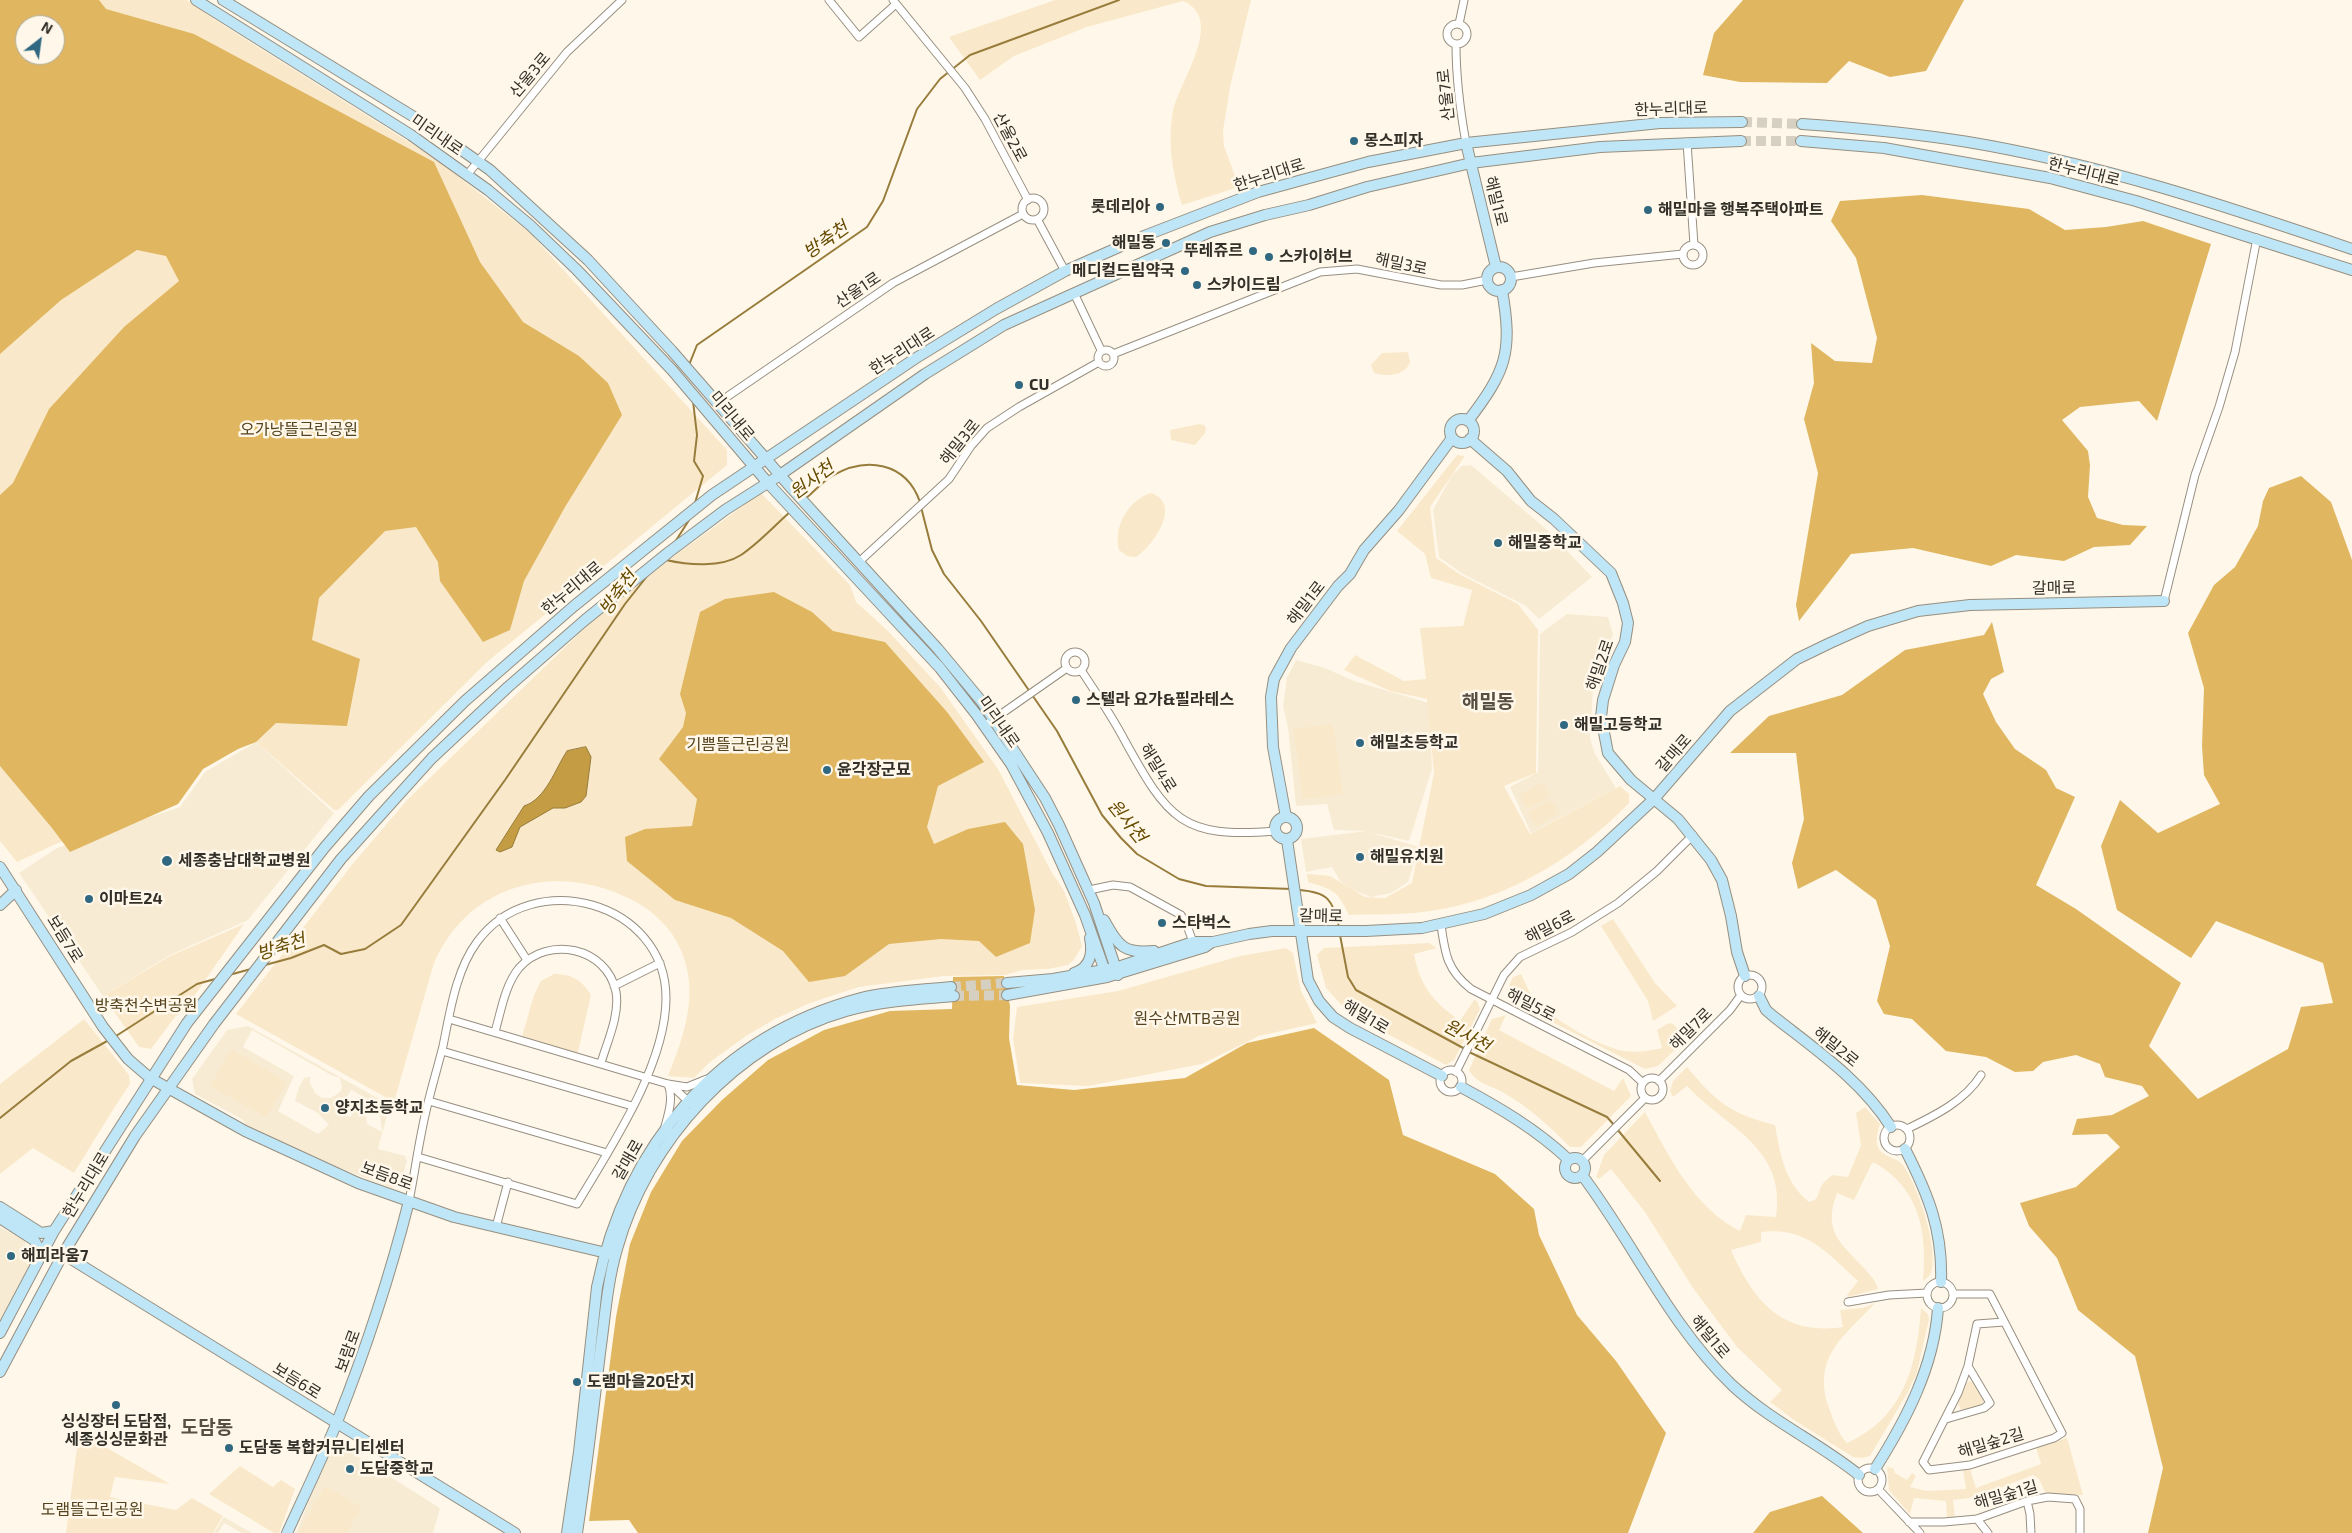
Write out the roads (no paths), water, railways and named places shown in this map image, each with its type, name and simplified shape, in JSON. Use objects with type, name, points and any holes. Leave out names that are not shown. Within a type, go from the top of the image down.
[{"type":"street","name":"미리내로","points":[[196,0],[397,126],[467,175],[524,220],[555,248],[672,370],[768,483],[940,668],[984,726],[1011,764],[1032,803],[1062,862],[1112,973]]},
{"type":"street","name":"미리내로","points":[[223,0],[420,120],[477,160],[509,186],[564,237],[672,351],[792,490],[860,561],[964,678],[994,719],[1045,798],[1089,890],[1094,902],[1112,973]]},
{"type":"street","name":"산울3로","points":[[467,175],[477,160],[567,52],[622,0]]},
{"type":"street","points":[[829,0],[859,37],[895,2]]},
{"type":"street","points":[[1459,24],[1464,0]]},
{"type":"street","name":"산울2로","points":[[895,2],[965,88],[986,119],[1028,200]]},
{"type":"street","points":[[1459,24],[1465,28],[1467,37],[1463,42],[1456,44],[1448,39],[1447,33],[1452,25],[1459,24]]},
{"type":"street","name":"산울7로","points":[[1456,44],[1459,105],[1466,143]]},
{"type":"street","name":"한누리대로","points":[[0,1333],[54,1230],[187,1023],[369,796],[497,672],[654,539],[712,495],[916,358],[996,309],[1065,271],[1144,236],[1258,192],[1368,162],[1466,143],[1640,125],[1742,122]]},
{"type":"street","name":"한누리대로","points":[[1802,124],[1887,130],[1970,142],[2058,161],[2150,183],[2352,249]]},
{"type":"street","name":"한누리대로","points":[[0,1372],[63,1254],[165,1087],[341,859],[432,758],[508,687],[585,620],[669,552],[726,510],[780,475],[925,374],[1004,325],[1210,232],[1367,187],[1471,162],[1600,147],[1741,141]]},
{"type":"street","name":"한누리대로","points":[[1801,141],[1884,148],[2050,178],[2136,201],[2257,238],[2352,270]]},
{"type":"street","points":[[1688,142],[1694,245],[1702,251],[1702,257],[1699,262],[1690,264],[1684,260],[1683,254],[1685,248],[1694,245]]},
{"type":"street","name":"해밀1로","points":[[1466,143],[1496,267]]},
{"type":"street","points":[[1028,200],[1037,200],[1042,205],[1042,215],[1037,219],[1030,220],[1023,214],[1023,205],[1028,200]]},
{"type":"street","name":"산울1로","points":[[718,403],[893,283],[1023,214]]},
{"type":"street","points":[[1037,219],[1065,271]]},
{"type":"street","points":[[2164,601],[2195,475],[2219,407],[2235,352],[2257,238]]},
{"type":"street","points":[[1511,276],[1594,263],[1683,254]]},
{"type":"street","points":[[1496,267],[1508,270],[1511,276],[1510,284],[1502,290],[1493,288],[1487,280],[1490,270],[1496,267]]},
{"type":"street","name":"해밀3로","points":[[1113,354],[1320,272],[1357,268],[1441,285],[1462,285],[1487,280]]},
{"type":"street","points":[[1468,421],[1492,390],[1504,357],[1507,333],[1502,290]]},
{"type":"street","points":[[1074,293],[1101,350]]},
{"type":"street","points":[[1107,349],[1113,354],[1114,360],[1111,365],[1105,366],[1099,362],[1098,354],[1101,350],[1107,349]]},
{"type":"street","name":"해밀3로","points":[[860,561],[948,479],[971,446],[988,428],[1019,407],[1099,362]]},
{"type":"street","points":[[1459,419],[1468,421],[1473,429],[1470,438],[1462,442],[1452,438],[1450,430],[1453,423],[1459,419]]},
{"type":"street","name":"해밀1로","points":[[1286,817],[1273,747],[1271,697],[1274,679],[1291,648],[1338,586],[1350,574],[1364,550],[1399,510],[1452,438]]},
{"type":"street","name":"해밀2로","points":[[1470,438],[1507,471],[1531,501],[1554,519],[1611,572],[1623,603],[1628,623],[1624,642],[1614,665],[1603,700],[1601,716],[1610,758],[1631,780],[1693,835],[1711,860],[1722,880],[1737,952],[1745,976]]},
{"type":"street","name":"갈매로","points":[[1007,983],[1112,973],[1193,942],[1213,942],[1249,934],[1300,930],[1422,928],[1484,914],[1511,905],[1569,874],[1597,852],[1654,799],[1730,711],[1757,688],[1797,659],[1868,626],[1918,611],[1970,605],[2164,601]]},
{"type":"street","points":[[1074,653],[1080,654],[1084,659],[1084,665],[1081,670],[1074,672],[1067,668],[1065,662],[1067,657],[1074,653]]},
{"type":"street","points":[[984,726],[1067,668]]},
{"type":"street","name":"해밀4로","points":[[1081,670],[1123,737],[1151,788],[1175,814],[1188,823],[1216,832],[1275,832]]},
{"type":"street","points":[[1286,817],[1295,821],[1298,827],[1296,834],[1287,840],[1280,838],[1275,832],[1278,821],[1286,817]]},
{"type":"street","name":"해밀6로","points":[[1456,1072],[1504,975],[1515,961],[1572,932],[1618,903],[1657,872],[1693,835]]},
{"type":"street","name":"해밀1로","points":[[1287,840],[1308,980],[1319,1001],[1333,1017],[1350,1028],[1442,1076]]},
{"type":"street","name":"보듬7로","points":[[0,867],[103,1027],[128,1060],[150,1078]]},
{"type":"street","points":[[1089,890],[1113,885],[1130,887],[1181,916],[1186,923],[1193,942]]},
{"type":"street","points":[[0,905],[16,890]]},
{"type":"street","points":[[409,1201],[422,1129],[449,1019],[467,959],[481,937],[500,918],[523,906],[545,900],[572,900],[595,905],[616,915],[650,945],[660,963],[666,996],[664,1020],[648,1077],[607,1154],[577,1204],[508,1182],[418,1157]]},
{"type":"street","points":[[1094,902],[1114,938],[1126,948],[1133,952],[1170,950]]},
{"type":"street","points":[[1056,978],[1078,972],[1088,962],[1092,947],[1085,916]]},
{"type":"street","points":[[500,918],[527,960]]},
{"type":"street","name":"해밀5로","points":[[1441,924],[1445,951],[1454,973],[1471,989],[1629,1070],[1643,1083]]},
{"type":"street","name":"갈매로","points":[[1007,995],[1112,973],[1205,947],[1213,942]]},
{"type":"street","points":[[495,1032],[509,984],[527,960],[542,952],[554,949],[574,950],[595,960],[608,972],[616,992],[616,1011],[601,1063]]},
{"type":"street","points":[[614,986],[660,963]]},
{"type":"street","points":[[1753,975],[1761,982],[1762,990],[1759,996],[1748,999],[1741,995],[1738,984],[1745,976],[1753,975]]},
{"type":"street","name":"갈매로","points":[[567,1533],[597,1287],[610,1254],[652,1165],[696,1109],[723,1081],[752,1056],[804,1027],[845,1011],[891,1001],[953,992],[890,993],[842,1004],[779,1031],[747,1050],[712,1077],[688,1100],[663,1131],[626,1194],[610,1254],[605,1314],[577,1533]]},
{"type":"street","name":"해밀7로","points":[[1659,1081],[1730,1010],[1741,995]]},
{"type":"street","name":"해밀2로","points":[[1759,996],[1766,1010],[1858,1084],[1877,1105],[1891,1126]]},
{"type":"street","points":[[449,1019],[668,1084],[686,1087],[712,1077]]},
{"type":"street","points":[[442,1051],[632,1106]]},
{"type":"street","points":[[1449,1071],[1456,1072],[1462,1078],[1461,1087],[1454,1092],[1448,1091],[1441,1085],[1442,1076],[1449,1071]]},
{"type":"street","points":[[1907,1129],[1937,1113],[1971,1090],[1981,1075]]},
{"type":"street","points":[[150,1078],[165,1087]]},
{"type":"street","points":[[1649,1079],[1659,1081],[1662,1092],[1659,1098],[1652,1100],[1645,1098],[1641,1092],[1643,1083],[1649,1079]]},
{"type":"street","points":[[668,1084],[696,1109]]},
{"type":"street","points":[[663,1131],[670,1102],[671,1091],[668,1084]]},
{"type":"street","name":"보듬8로","points":[[165,1087],[251,1134],[358,1183],[454,1217],[610,1254]]},
{"type":"street","points":[[1461,1087],[1516,1117],[1537,1131],[1569,1160]]},
{"type":"street","points":[[1582,1161],[1645,1098]]},
{"type":"street","points":[[429,1102],[607,1154]]},
{"type":"street","points":[[1900,1125],[1907,1129],[1911,1138],[1905,1149],[1897,1151],[1886,1145],[1885,1133],[1891,1126],[1900,1125]]},
{"type":"street","points":[[1905,1149],[1927,1195],[1939,1235],[1942,1257],[1941,1282]]},
{"type":"street","points":[[1575,1158],[1582,1161],[1585,1166],[1582,1175],[1574,1178],[1569,1176],[1565,1168],[1569,1160],[1575,1158]]},
{"type":"street","name":"해밀1로","points":[[1582,1175],[1614,1219],[1682,1329],[1701,1352],[1758,1408],[1859,1475]]},
{"type":"street","points":[[496,1227],[508,1182]]},
{"type":"street","name":"보람로","points":[[287,1533],[336,1423],[369,1338],[395,1257],[409,1201]]},
{"type":"street","points":[[0,1207],[41,1233],[54,1230]]},
{"type":"street","points":[[0,1218],[34,1240],[41,1252]]},
{"type":"street","name":"보듬6로","points":[[63,1254],[515,1533]]},
{"type":"street","points":[[1941,1282],[1948,1285],[1953,1294],[1947,1306],[1938,1308],[1931,1304],[1926,1294],[1933,1283],[1941,1282]]},
{"type":"street","points":[[1848,1302],[1889,1295],[1926,1294]]},
{"type":"street","name":"해밀숲2길","points":[[1953,1294],[1990,1294],[2062,1432],[2054,1438],[1970,1466],[1929,1470],[1923,1462],[1946,1419],[1968,1366],[1977,1324],[2004,1322]]},
{"type":"street","points":[[1875,1469],[1917,1395],[1937,1333],[1938,1308]]},
{"type":"street","points":[[1946,1419],[1984,1408],[1990,1403],[1968,1366]]},
{"type":"street","points":[[1864,1469],[1875,1469],[1882,1478],[1878,1489],[1872,1492],[1864,1491],[1859,1485],[1859,1475],[1864,1469]]},
{"type":"street","points":[[1878,1489],[1920,1533]]},
{"type":"street","name":"해밀숲1길","points":[[1909,1522],[1944,1522],[1977,1518],[2027,1501],[2048,1497],[2075,1499],[2080,1510],[2080,1533]]},
{"type":"street","points":[[2027,1501],[2031,1533]]},
{"type":"street","points":[[1977,1518],[1988,1533]]},
{"type":"waterway","name":"방축천","points":[[689,365],[697,345],[867,227],[883,201],[917,109],[940,79],[970,55],[1119,0]]},
{"type":"waterway","name":"방축천","points":[[693,401],[697,435],[694,461],[703,476],[695,503]]},
{"type":"waterway","name":"원사천","points":[[805,499],[832,476],[858,466],[871,465],[884,466],[905,478],[914,489],[920,502]]},
{"type":"waterway","name":"원사천","points":[[921,507],[932,550],[944,574],[981,621],[1057,731],[1102,815],[1121,838],[1137,854],[1179,879],[1206,886],[1292,889]]},
{"type":"waterway","name":"원사천","points":[[666,560],[714,564],[733,559],[754,545],[790,512]]},
{"type":"waterway","name":"방축천","points":[[675,542],[691,517]]},
{"type":"waterway","name":"방축천","points":[[265,965],[291,958],[324,945],[341,954],[365,949],[401,925],[505,780],[625,604],[648,575]]},
{"type":"waterway","name":"원사천","points":[[1299,890],[1317,893],[1328,899],[1334,910],[1339,927]]},
{"type":"waterway","name":"원사천","points":[[1340,935],[1348,977],[1356,990],[1465,1049]]},
{"type":"waterway","name":"방축천","points":[[229,975],[251,969]]},
{"type":"waterway","name":"방축천","points":[[116,1036],[197,984],[215,979]]},
{"type":"waterway","name":"방축천","points":[[0,1118],[71,1061],[109,1040]]},
{"type":"waterway","name":"원사천","points":[[1469,1052],[1607,1117],[1614,1125]]},
{"type":"waterway","name":"원사천","points":[[1617,1129],[1660,1181]]},
{"type":"tunnel","points":[[1742,122],[1802,124]]},
{"type":"tunnel","points":[[1741,141],[1801,141]]},
{"type":"tunnel","points":[[951,987],[1007,983]]},
{"type":"tunnel","points":[[954,996],[1007,995]]},
{"type":"place","name":"몽스피자","points":[[1354,141]]},
{"type":"place","name":"롯데리아","points":[[1160,207]]},
{"type":"place","name":"해밀마을 행복주택아파트","points":[[1648,210]]},
{"type":"place","name":"해밀동","points":[[1166,243]]},
{"type":"place","name":"뚜레쥬르","points":[[1253,251]]},
{"type":"place","name":"스카이허브","points":[[1269,257]]},
{"type":"place","name":"메디컬드림약국","points":[[1185,271]]},
{"type":"place","name":"스카이드림","points":[[1197,285]]},
{"type":"place","name":"CU","points":[[1019,385]]},
{"type":"place","name":"해밀중학교","points":[[1498,543]]},
{"type":"place","name":"스텔라 요가&필라테스","points":[[1076,700]]},
{"type":"place","name":"해밀고등학교","points":[[1564,725]]},
{"type":"place","name":"해밀초등학교","points":[[1360,743]]},
{"type":"place","name":"윤각장군묘","points":[[827,770]]},
{"type":"place","name":"해밀유치원","points":[[1360,857]]},
{"type":"place","name":"세종충남대학교병원","points":[[167,861]]},
{"type":"place","name":"이마트24","points":[[89,899]]},
{"type":"place","name":"스타벅스","points":[[1162,923]]},
{"type":"place","name":"양지초등학교","points":[[325,1108]]},
{"type":"place","name":"해피라움7","points":[[11,1256]]},
{"type":"place","name":"도램마을20단지","points":[[577,1382]]},
{"type":"place","name":"싱싱장터 도담점, 세종싱싱문화관","points":[[116,1405]]},
{"type":"place","name":"도담동 복합커뮤니티센터","points":[[229,1448]]},
{"type":"place","name":"도담중학교","points":[[350,1469]]},
{"type":"district","name":"해밀동","points":[[1488,702]]},
{"type":"district","name":"도담동","points":[[207,1428]]},
{"type":"park label","name":"오가낭뜰근린공원","points":[[299,430]]},
{"type":"park label","name":"기쁨뜰근린공원","points":[[738,745]]},
{"type":"park label","name":"방축천수변공원","points":[[146,1006]]},
{"type":"park label","name":"원수산MTB공원","points":[[1187,1019]]},
{"type":"park label","name":"도램뜰근린공원","points":[[92,1510]]}]
